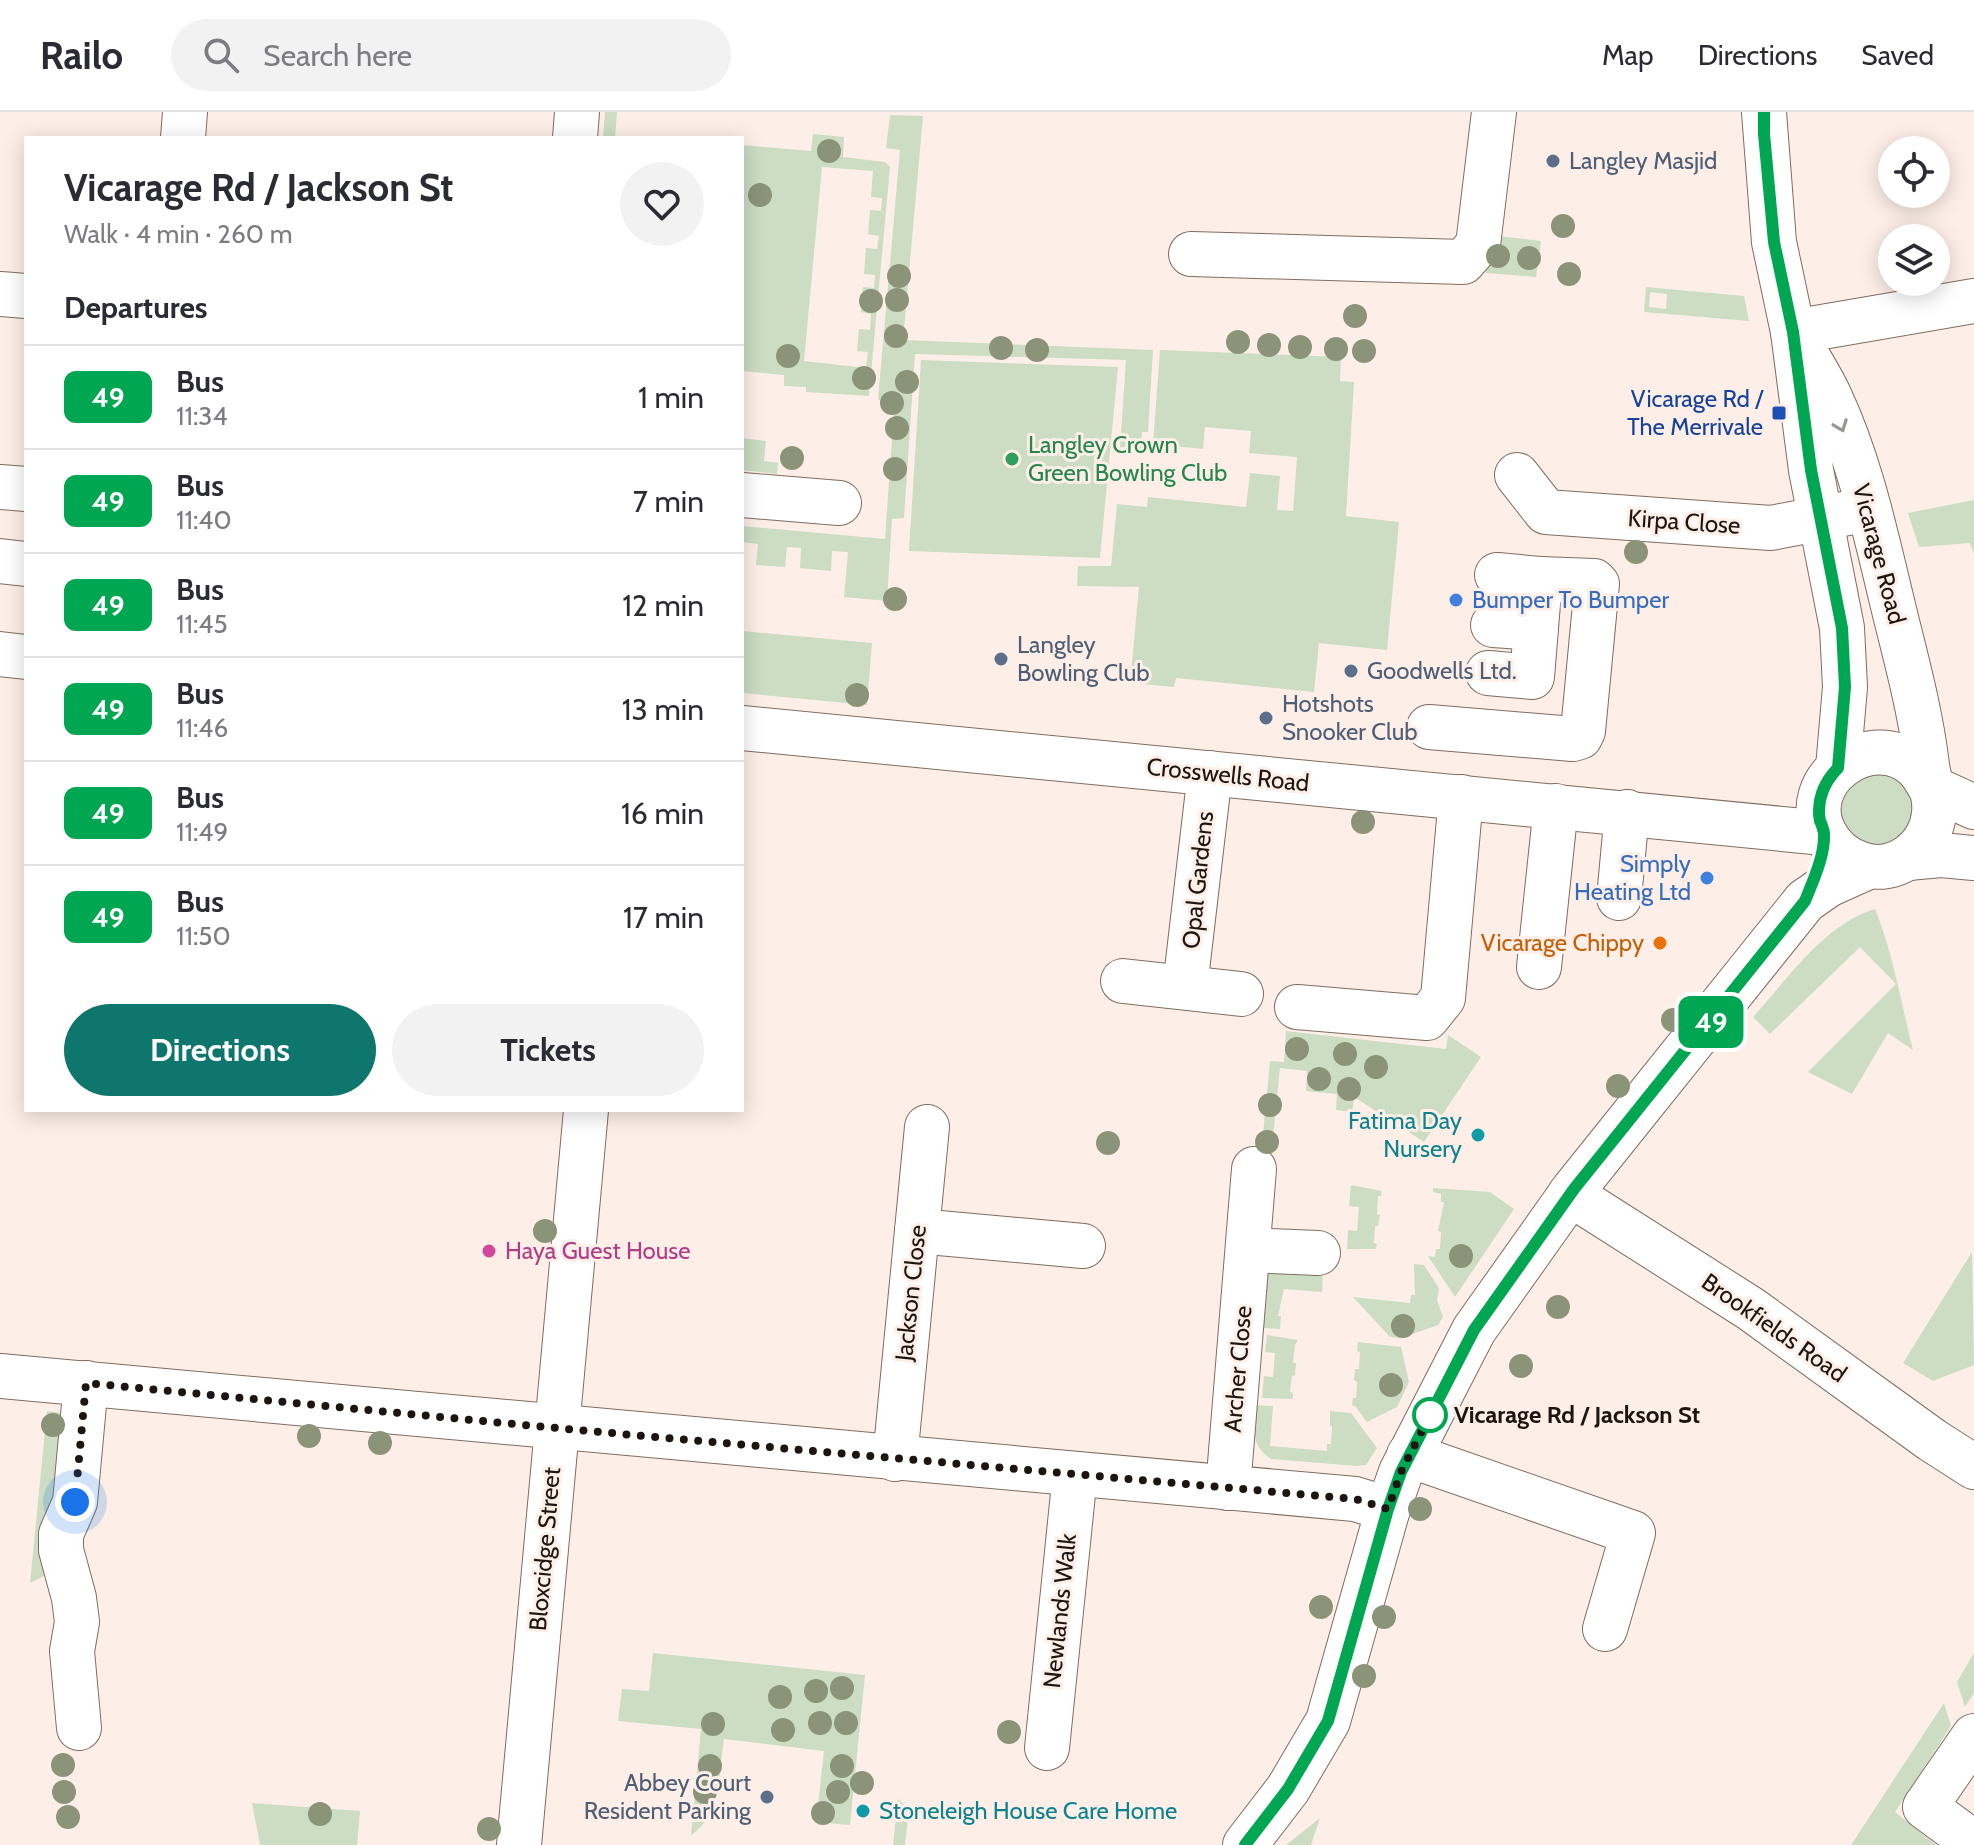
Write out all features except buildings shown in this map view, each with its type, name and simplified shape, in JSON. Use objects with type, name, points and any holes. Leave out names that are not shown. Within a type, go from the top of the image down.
[{"type":"street","points":[[183,136],[185,112]]},
{"type":"street","points":[[575,136],[577,112]]},
{"type":"street","points":[[1191,254],[1463,262],[1478,245],[1494,112]]},
{"type":"street","name":"Vicarage Road","points":[[1764,112],[1774,242],[1793,332],[1811,470],[1842,628],[1845,687],[1832,777],[1821,794],[1819,818],[1824,833],[1819,862],[1805,901]]},
{"type":"street","points":[[0,294],[24,296]]},
{"type":"street","points":[[1793,332],[1974,301]]},
{"type":"street","name":"Vicarage Road","points":[[1245,1845],[1288,1789],[1328,1721],[1388,1509],[1409,1455],[1474,1330],[1570,1194],[1805,901],[1828,885],[1888,863],[1929,835],[1935,811],[1922,725],[1869,509],[1852,453],[1829,395],[1793,332]]},
{"type":"street","name":"Kirpa Close","points":[[1517,475],[1546,512],[1771,528],[1869,509]]},
{"type":"street","points":[[0,487],[24,489]]},
{"type":"street","points":[[744,495],[839,503]]},
{"type":"street","points":[[0,561],[24,564]]},
{"type":"street","points":[[1429,727],[1573,739],[1580,737],[1583,731],[1598,587],[1594,581],[1497,575]]},
{"type":"street","points":[[1539,967],[1552,806],[1532,677],[1540,579]]},
{"type":"street","points":[[1493,625],[1536,628]]},
{"type":"street","points":[[0,654],[24,657]]},
{"type":"street","points":[[1488,673],[1532,677]]},
{"type":"street","name":"Crosswells Road","points":[[744,728],[1824,833]]},
{"type":"street","points":[[1832,777],[1863,754],[1877,752],[1897,755],[1916,767],[1930,787],[1974,807]]},
{"type":"street","name":"Opal Gardens","points":[[1185,987],[1210,773]]},
{"type":"street","name":"Crosswells Road","points":[[1714,821],[1759,816],[1832,777]]},
{"type":"street","points":[[1297,1007],[1427,1018],[1443,998],[1461,797]]},
{"type":"street","points":[[1619,898],[1627,812]]},
{"type":"street","points":[[1824,833],[1836,850],[1849,860],[1888,863],[1941,855],[1974,858]]},
{"type":"street","points":[[1123,981],[1241,994]]},
{"type":"street","name":"Bloxcidge Street","points":[[519,1845],[586,1112]]},
{"type":"street","name":"Jackson Close","points":[[895,1459],[927,1127]]},
{"type":"street","name":"Archer Close","points":[[1228,1488],[1254,1169]]},
{"type":"street","name":"Brookfields Road","points":[[1570,1194],[1967,1450]]},
{"type":"street","points":[[917,1231],[1083,1246]]},
{"type":"street","points":[[1248,1250],[1318,1253]]},
{"type":"street","points":[[0,1376],[1355,1499],[1388,1509]]},
{"type":"street","points":[[79,1728],[72,1651],[77,1622],[61,1550],[61,1534],[75,1502],[86,1383]]},
{"type":"street","points":[[1409,1455],[1633,1533],[1605,1629]]},
{"type":"street","name":"Newlands Walk","points":[[1047,1748],[1075,1474]]},
{"type":"street","points":[[1974,1736],[1925,1807],[1974,1843]]},
{"type":"green space","points":[[605,112],[617,112],[615,136],[603,136]]},
{"type":"green space","points":[[890,115],[923,116],[903,340],[1153,350],[1148,432],[1142,432],[1141,449],[1120,447],[1126,360],[915,354],[904,518],[892,519],[887,601],[844,597],[848,552],[832,551],[831,571],[800,568],[801,548],[787,547],[785,567],[756,565],[758,544],[744,542],[744,526],[885,539],[894,411],[878,399],[900,150],[886,148]]},
{"type":"green space","points":[[813,134],[844,137],[843,157],[885,162],[890,167],[869,396],[806,392],[806,387],[784,386],[784,375],[744,371],[744,145],[811,151]],"holes":[[[822,167],[873,171],[871,197],[882,198],[881,211],[870,210],[868,234],[879,236],[877,249],[866,248],[864,274],[875,275],[874,288],[863,287],[861,312],[871,314],[870,330],[859,329],[857,351],[868,352],[866,368],[804,361]]]},
{"type":"green space","points":[[1489,235],[1541,241],[1536,277],[1486,273]]},
{"type":"green space","points":[[1646,287],[1744,296],[1749,321],[1644,312]],"holes":[[[1650,292],[1667,294],[1666,309],[1649,307]]]},
{"type":"green space","points":[[1160,350],[1341,357],[1340,381],[1354,382],[1346,516],[1399,522],[1387,650],[1319,643],[1314,692],[1176,678],[1174,687],[1130,683],[1139,587],[1077,586],[1078,566],[1111,566],[1117,504],[1147,507],[1148,497],[1246,507],[1250,473],[1280,476],[1277,510],[1293,511],[1297,457],[1249,453],[1251,431],[1205,427],[1203,449],[1153,444]]},
{"type":"green space","name":"Langley Crown Green Bowling Club","points":[[921,360],[1118,367],[1100,558],[909,551]]},
{"type":"green space","points":[[744,438],[766,441],[764,461],[778,463],[777,474],[744,470]]},
{"type":"green space","points":[[1974,500],[1974,554],[1970,543],[1919,547],[1908,513]]},
{"type":"green space","points":[[744,631],[872,643],[867,705],[744,693]]},
{"type":"green space","points":[[1877,767],[1916,793],[1915,829],[1886,851],[1847,839],[1836,798],[1842,785]]},
{"type":"green space","points":[[1875,909],[1892,961],[1913,1050],[1888,1033],[1852,1094],[1808,1072],[1896,984],[1860,947],[1770,1034],[1753,1017],[1823,940],[1839,927]]},
{"type":"green space","points":[[1286,1031],[1446,1049],[1448,1035],[1481,1057],[1424,1142],[1354,1097],[1352,1112],[1336,1110],[1337,1094],[1306,1091],[1307,1071],[1280,1068],[1270,1167],[1260,1166],[1270,1061],[1284,1062]]},
{"type":"green space","points":[[1351,1185],[1382,1191],[1378,1196],[1377,1214],[1380,1215],[1378,1226],[1375,1226],[1376,1249],[1347,1249],[1348,1230],[1357,1231],[1359,1207],[1349,1206]]},
{"type":"green space","points":[[1433,1188],[1490,1192],[1514,1209],[1455,1297],[1428,1256],[1435,1257],[1436,1249],[1440,1249],[1441,1232],[1438,1231],[1444,1202],[1441,1202],[1441,1194],[1433,1192]]},
{"type":"green space","points":[[1972,1252],[1974,1365],[1933,1381],[1903,1363]]},
{"type":"green space","points":[[1414,1264],[1424,1265],[1439,1288],[1437,1300],[1443,1317],[1438,1325],[1401,1338],[1390,1337],[1353,1297],[1410,1303],[1411,1295],[1415,1295]]},
{"type":"green space","points":[[1323,1268],[1322,1292],[1284,1289],[1278,1316],[1281,1316],[1280,1329],[1254,1327],[1267,1275],[1276,1269]]},
{"type":"green space","points":[[1267,1335],[1298,1340],[1290,1392],[1293,1399],[1262,1398],[1264,1376],[1273,1377],[1275,1353],[1265,1352]]},
{"type":"green space","points":[[1358,1342],[1401,1347],[1409,1382],[1397,1407],[1367,1422],[1352,1406],[1353,1398],[1356,1398],[1355,1369],[1359,1369]]},
{"type":"green space","points":[[1255,1405],[1273,1406],[1270,1446],[1327,1451],[1327,1444],[1331,1444],[1330,1411],[1351,1413],[1377,1448],[1366,1465],[1357,1466],[1271,1459],[1256,1442]]},
{"type":"green space","points":[[47,1411],[69,1414],[54,1571],[30,1583]]},
{"type":"green space","points":[[653,1653],[865,1675],[850,1825],[816,1822],[824,1751],[724,1739],[713,1804],[701,1827],[691,1835],[701,1729],[618,1721],[622,1689],[649,1691]]},
{"type":"green space","points":[[1974,1653],[1974,1693],[1965,1707],[1957,1682]]},
{"type":"green space","points":[[1944,1703],[1951,1726],[1895,1812],[1936,1845],[1851,1845]]},
{"type":"green space","points":[[898,1799],[907,1814],[905,1845],[893,1845]]},
{"type":"green space","points":[[252,1803],[360,1811],[357,1845],[260,1845]]},
{"type":"green space","points":[[1320,1818],[1311,1845],[1286,1845]]},
{"type":"bus line","name":"49","points":[[1245,1845],[1288,1789],[1328,1721],[1401,1472],[1474,1330],[1574,1189],[1805,901],[1819,862],[1824,833],[1819,818],[1821,794],[1838,768],[1845,687],[1842,628],[1811,470],[1793,332],[1774,242],[1764,112]]},
{"type":"place","name":"Langley Masjid","points":[[1553,161]]},
{"type":"place","name":"Vicarage Rd / The Merrivale","points":[[1779,413]]},
{"type":"place","name":"Langley Crown Green Bowling Club","points":[[1012,459]]},
{"type":"place","name":"Bumper To Bumper","points":[[1456,600]]},
{"type":"place","name":"Langley Bowling Club","points":[[1001,659]]},
{"type":"place","name":"Goodwells Ltd.","points":[[1351,671]]},
{"type":"place","name":"Hotshots Snooker Club","points":[[1266,718]]},
{"type":"place","name":"Simply Heating Ltd","points":[[1707,878]]},
{"type":"place","name":"Vicarage Chippy","points":[[1660,943]]},
{"type":"place","name":"Fatima Day Nursery","points":[[1478,1135]]},
{"type":"place","name":"Haya Guest House","points":[[489,1251]]},
{"type":"place","name":"Vicarage Rd / Jackson St","points":[[1430,1415]]},
{"type":"place","name":"Abbey Court Resident Parking","points":[[767,1797]]},
{"type":"place","name":"Stoneleigh House Care Home","points":[[863,1811]]},
{"type":"route","points":[[75,1502],[86,1383],[1355,1499],[1388,1509],[1401,1472],[1430,1415]]}]
